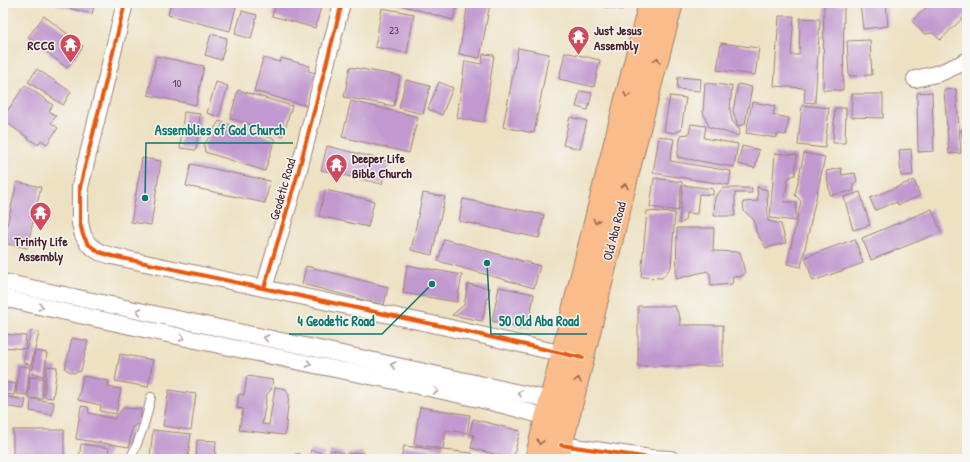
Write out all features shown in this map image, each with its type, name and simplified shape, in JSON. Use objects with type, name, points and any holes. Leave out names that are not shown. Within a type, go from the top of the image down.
[{"type":"main road","name":"Old Aba Road","points":[[536,459],[559,411],[573,356],[650,3]]},
{"type":"main road","name":"Old Aba Road","points":[[573,356],[633,152],[672,3]]},
{"type":"main road","name":"Old Aba Road","points":[[559,411],[560,452]]},
{"type":"street","points":[[125,3],[80,187],[80,223],[83,236],[88,244],[99,252],[112,256],[573,356]]},
{"type":"street","name":"Geodetic Road","points":[[264,288],[298,173],[342,3]]},
{"type":"street","points":[[915,79],[940,73],[967,61]]},
{"type":"street","points":[[3,282],[370,360],[559,411]]},
{"type":"street","points":[[3,298],[412,385],[521,410],[559,411]]},
{"type":"street","points":[[560,452],[671,459]]},
{"type":"lane","points":[[130,459],[145,424],[151,397]]},
{"type":"building","points":[[57,3],[95,3],[92,14],[56,5]]},
{"type":"building","points":[[171,3],[237,3],[230,31],[168,15]]},
{"type":"building","points":[[276,3],[322,3],[315,28],[272,16]]},
{"type":"building","points":[[393,3],[458,3],[453,20]]},
{"type":"building","points":[[468,3],[490,3],[480,58],[459,54]]},
{"type":"building","points":[[582,3],[623,3],[622,10]]},
{"type":"building","points":[[860,3],[886,3],[888,26],[863,29]]},
{"type":"building","points":[[931,3],[967,3],[967,14],[940,40],[933,33],[924,34],[912,21]]},
{"type":"building","points":[[824,5],[844,5],[843,90],[823,90]]},
{"type":"building","points":[[382,8],[414,14],[407,53],[375,47]]},
{"type":"building","points":[[242,11],[257,15],[251,39],[235,34]]},
{"type":"building","points":[[44,16],[83,46],[67,68],[28,37]]},
{"type":"building","points":[[779,16],[794,16],[791,55],[799,55],[800,18],[820,19],[815,103],[804,102],[805,88],[774,86]]},
{"type":"building","points":[[211,34],[227,38],[221,60],[205,55]]},
{"type":"building","points":[[870,40],[872,75],[849,76],[847,41]]},
{"type":"building","points":[[721,43],[759,48],[755,75],[717,70]]},
{"type":"building","points":[[518,48],[549,54],[534,133],[503,127]]},
{"type":"building","points":[[565,52],[600,60],[594,87],[559,79]]},
{"type":"building","points":[[483,54],[494,55],[484,122],[457,118],[465,61],[482,64]]},
{"type":"building","points":[[156,56],[204,66],[196,105],[148,95]]},
{"type":"building","points":[[263,58],[280,62],[281,58],[310,66],[308,71],[317,73],[307,106],[254,91]]},
{"type":"building","points":[[350,67],[400,76],[394,106],[344,97]]},
{"type":"building","points":[[37,69],[71,92],[63,105],[28,82]]},
{"type":"building","points":[[678,77],[701,79],[700,91],[677,89]]},
{"type":"building","points":[[406,80],[430,86],[423,114],[399,108]]},
{"type":"building","points":[[216,82],[228,86],[219,117],[207,113]]},
{"type":"building","points":[[439,82],[453,88],[442,115],[428,109]]},
{"type":"building","points":[[705,83],[732,86],[730,110],[732,121],[740,130],[738,136],[709,127],[703,112]]},
{"type":"building","points":[[738,84],[752,87],[745,124],[738,126],[733,111]]},
{"type":"building","points":[[25,85],[53,105],[49,111],[56,116],[51,123],[58,128],[47,144],[41,140],[38,145],[3,120],[3,117]]},
{"type":"building","points":[[956,89],[961,153],[949,154],[944,90]]},
{"type":"building","points":[[238,90],[292,106],[283,135],[230,118]]},
{"type":"building","points":[[580,91],[592,93],[588,110],[576,107]]},
{"type":"building","points":[[932,92],[934,151],[918,152],[917,93]]},
{"type":"building","points":[[852,94],[883,94],[883,118],[851,117]]},
{"type":"building","points":[[670,96],[686,98],[681,130],[674,133],[664,131]]},
{"type":"building","points":[[351,101],[418,117],[409,153],[342,137]]},
{"type":"building","points":[[752,102],[775,106],[773,115],[789,118],[786,135],[778,134],[776,138],[746,133]]},
{"type":"building","points":[[802,105],[829,108],[825,148],[798,145]]},
{"type":"building","points":[[835,108],[846,108],[845,143],[833,143]]},
{"type":"building","points":[[184,112],[200,114],[196,150],[180,148]]},
{"type":"building","points":[[570,117],[587,121],[580,149],[563,145]]},
{"type":"building","points":[[219,121],[275,139],[265,171],[205,152],[204,145]]},
{"type":"building","points":[[691,124],[706,126],[704,138],[738,144],[734,167],[677,157],[681,135],[689,134]]},
{"type":"building","points":[[967,129],[967,150],[966,150],[961,130]]},
{"type":"building","points":[[659,136],[674,139],[670,161],[731,171],[729,185],[653,173]]},
{"type":"building","points":[[327,146],[388,161],[382,184],[321,170]]},
{"type":"building","points":[[742,146],[759,150],[755,168],[738,164]]},
{"type":"building","points":[[911,149],[913,175],[901,176],[899,150]]},
{"type":"building","points":[[775,153],[797,155],[795,175],[788,178],[784,202],[796,202],[796,221],[770,218]]},
{"type":"building","points":[[804,153],[825,157],[801,267],[787,264],[801,201],[795,195]]},
{"type":"building","points":[[142,158],[161,161],[151,225],[131,222]]},
{"type":"building","points":[[191,164],[270,181],[265,203],[186,186]]},
{"type":"building","points":[[841,168],[842,175],[855,173],[857,181],[853,184],[854,191],[830,195],[826,171]]},
{"type":"building","points":[[654,178],[682,182],[678,211],[650,207]]},
{"type":"building","points":[[914,180],[920,196],[898,205],[897,202],[875,210],[870,198]]},
{"type":"building","points":[[17,182],[41,187],[27,248],[3,243]]},
{"type":"building","points":[[683,185],[713,189],[713,195],[699,194],[697,214],[686,213],[685,221],[679,224]]},
{"type":"building","points":[[757,187],[767,190],[768,221],[781,224],[786,243],[766,248],[756,232],[754,220],[744,211],[743,202],[758,201]]},
{"type":"building","points":[[723,188],[752,188],[752,193],[735,193],[735,216],[714,216],[715,197]]},
{"type":"building","points":[[325,190],[374,201],[368,227],[319,216]]},
{"type":"building","points":[[860,192],[870,225],[853,230],[844,197]]},
{"type":"building","points":[[423,193],[445,197],[432,255],[411,250]]},
{"type":"building","points":[[463,199],[544,215],[539,238],[459,221]]},
{"type":"building","points":[[932,209],[941,232],[871,260],[862,238]]},
{"type":"building","points":[[647,211],[675,213],[671,267],[662,278],[641,277]]},
{"type":"building","points":[[677,228],[714,228],[713,251],[740,252],[745,273],[740,277],[733,276],[732,284],[711,286],[710,274],[707,271],[676,279]]},
{"type":"building","points":[[444,239],[540,266],[534,288],[438,261]]},
{"type":"building","points":[[855,239],[863,263],[813,281],[805,257]]},
{"type":"building","points":[[407,265],[462,275],[457,302],[403,293]]},
{"type":"building","points":[[306,266],[388,287],[384,305],[302,284]]},
{"type":"building","points":[[468,284],[490,288],[482,321],[452,315],[464,305]]},
{"type":"building","points":[[499,287],[534,294],[528,328],[492,321]]},
{"type":"building","points":[[638,306],[675,306],[680,318],[680,325],[723,325],[723,366],[638,366]]},
{"type":"building","points":[[31,331],[39,333],[31,365],[23,362]]},
{"type":"building","points":[[3,334],[26,336],[25,349],[3,347]]},
{"type":"building","points":[[72,338],[88,341],[81,371],[73,373],[65,369]]},
{"type":"building","points":[[35,351],[47,353],[44,376],[32,374]]},
{"type":"building","points":[[120,354],[153,360],[148,387],[115,381]]},
{"type":"building","points":[[19,366],[30,367],[27,395],[16,394]]},
{"type":"building","points":[[47,366],[57,367],[53,398],[44,397]]},
{"type":"building","points":[[83,376],[109,381],[108,387],[121,389],[116,414],[100,411],[101,405],[78,400]]},
{"type":"building","points":[[247,376],[273,380],[271,390],[267,394],[262,424],[269,425],[275,387],[286,389],[289,395],[285,435],[239,430],[243,409],[237,408],[239,394],[244,395]]},
{"type":"building","points":[[30,377],[44,378],[42,399],[28,398]]},
{"type":"building","points":[[3,382],[16,384],[14,395],[3,394]]},
{"type":"building","points":[[169,390],[196,394],[191,430],[163,426]]},
{"type":"building","points":[[3,396],[26,400],[24,409],[3,406]]},
{"type":"building","points":[[31,399],[54,402],[52,415],[30,411]]},
{"type":"building","points":[[81,406],[88,407],[89,413],[114,419],[123,408],[141,409],[140,423],[132,427],[129,447],[76,439]]},
{"type":"building","points":[[420,407],[470,415],[467,433],[446,430],[443,449],[414,444]]},
{"type":"building","points":[[473,419],[520,431],[513,459],[471,448],[474,435],[469,434]]},
{"type":"building","points":[[13,430],[64,430],[64,459],[13,459]]},
{"type":"building","points":[[153,430],[191,434],[188,459],[150,456]]},
{"type":"building","points":[[197,440],[216,441],[215,459],[196,459]]},
{"type":"building","points":[[81,444],[109,448],[107,459],[79,459]]},
{"type":"building","points":[[404,446],[472,453],[472,459],[401,459]]},
{"type":"building","points":[[311,450],[324,453],[323,459],[309,459]]},
{"type":"building","points":[[332,450],[343,453],[342,459],[328,459]]},
{"type":"building","points":[[363,452],[361,459],[346,459],[348,454]]},
{"type":"cycle path","points":[[125,3],[80,187],[80,223],[83,235],[88,244],[99,252],[112,256],[446,327],[583,358]]},
{"type":"cycle path","points":[[264,288],[298,173],[342,3]]},
{"type":"cycle path","points":[[561,445],[650,458],[671,459]]},
{"type":"place","name":"Just Jesus Assembly","points":[[579,56]]},
{"type":"place","name":"RCCG","points":[[70,64]]},
{"type":"place","name":"Deeper Life Bible Church","points":[[337,184]]},
{"type":"place","name":"Assemblies of God Church","points":[[145,198]]},
{"type":"place","name":"Trinity Life Assembly","points":[[41,232]]},
{"type":"place","name":"50 Old Aba Road","points":[[487,263]]},
{"type":"place","name":"4 Geodetic Road","points":[[432,284]]}]
